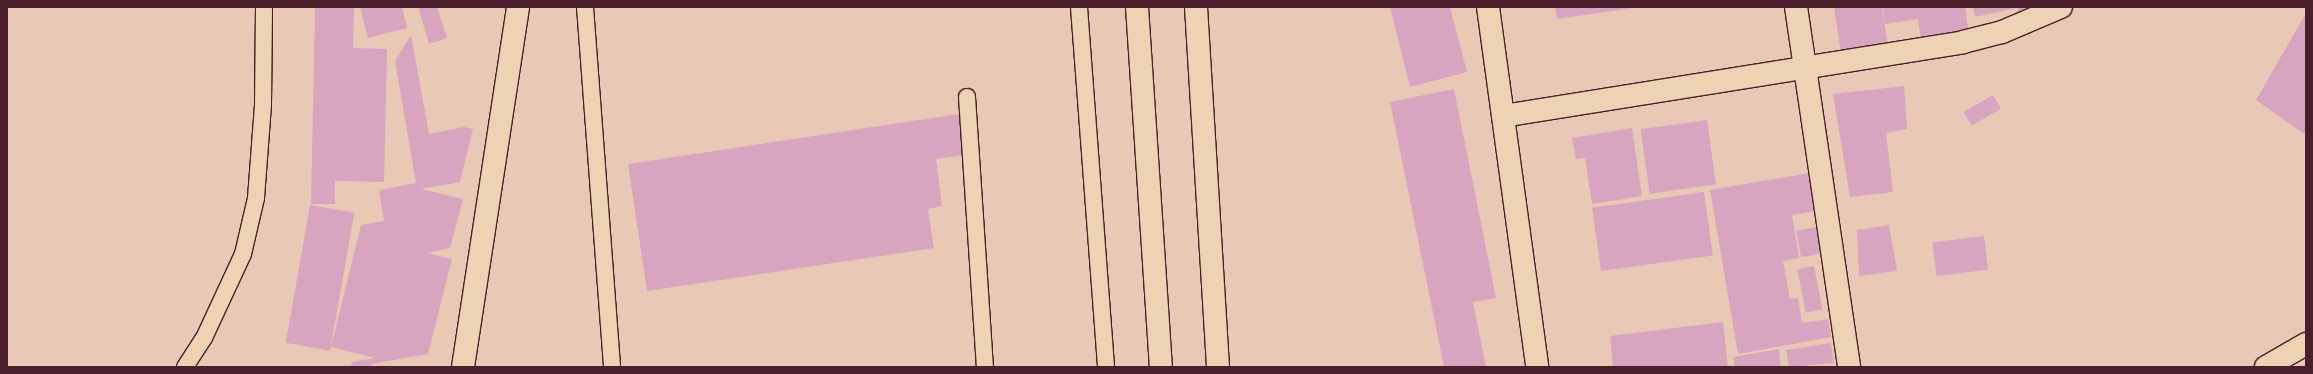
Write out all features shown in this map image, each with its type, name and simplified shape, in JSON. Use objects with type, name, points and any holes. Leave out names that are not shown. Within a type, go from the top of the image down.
[{"type":"street","points":[[463,367],[518,7]]},
{"type":"street","points":[[1137,7],[1160,367]]},
{"type":"street","points":[[1196,7],[1218,367]]},
{"type":"street","points":[[1488,7],[1537,367]]},
{"type":"street","points":[[1796,7],[1849,367]]},
{"type":"street","points":[[1503,116],[1963,42],[2002,32],[2061,7]]},
{"type":"street","points":[[2266,367],[2306,344]]},
{"type":"lane","points":[[184,367],[204,338],[243,254],[256,198],[262,104],[264,7]]},
{"type":"lane","points":[[585,7],[612,367]]},
{"type":"lane","points":[[1079,7],[1106,367]]},
{"type":"lane","points":[[967,98],[985,367]]},
{"type":"building","points":[[315,7],[354,8],[353,48],[387,49],[384,182],[335,181],[335,204],[311,204]]},
{"type":"building","points":[[360,7],[402,7],[407,28],[368,38]]},
{"type":"building","points":[[418,7],[437,7],[447,38],[429,44]]},
{"type":"building","points":[[1390,7],[1450,7],[1467,72],[1410,87]]},
{"type":"building","points":[[1555,7],[1633,7],[1633,8],[1557,19]]},
{"type":"building","points":[[1834,7],[1882,7],[1888,45],[1841,53]]},
{"type":"building","points":[[1883,7],[1965,7],[1969,34],[1921,41],[1918,19],[1885,24]]},
{"type":"building","points":[[1973,7],[2016,7],[2016,8],[1975,17]]},
{"type":"building","points":[[2017,7],[2051,7],[2019,17]]},
{"type":"building","points":[[2306,13],[2306,130],[2304,134],[2256,100]]},
{"type":"building","points":[[411,35],[429,134],[464,127],[473,129],[460,182],[421,189],[463,199],[450,248],[427,253],[452,259],[428,354],[371,364],[372,367],[351,367],[352,362],[375,358],[331,347],[361,225],[384,221],[379,190],[416,183],[395,61]]},
{"type":"building","points":[[1904,86],[1907,129],[1886,133],[1893,192],[1850,197],[1833,94]]},
{"type":"building","points":[[1454,89],[1496,298],[1473,302],[1486,367],[1444,367],[1390,102]]},
{"type":"building","points":[[1993,95],[2001,109],[1972,126],[1964,112]]},
{"type":"building","points":[[959,114],[965,155],[936,159],[942,206],[928,209],[934,248],[647,291],[628,164]]},
{"type":"building","points":[[1707,120],[1716,184],[1650,194],[1641,129]]},
{"type":"building","points":[[1632,128],[1642,196],[1592,204],[1585,158],[1576,159],[1572,138]]},
{"type":"building","points":[[1810,173],[1816,211],[1792,215],[1799,258],[1783,261],[1790,299],[1798,298],[1802,323],[1828,319],[1831,337],[1738,354],[1710,190]]},
{"type":"building","points":[[1704,192],[1713,255],[1601,271],[1592,208]]},
{"type":"building","points":[[310,205],[354,213],[330,351],[286,343]]},
{"type":"building","points":[[1889,225],[1897,271],[1859,276],[1857,230]]},
{"type":"building","points":[[1817,227],[1822,254],[1801,257],[1796,231]]},
{"type":"building","points":[[1984,236],[1988,270],[1937,276],[1932,242]]},
{"type":"building","points":[[1814,266],[1822,309],[1806,312],[1797,269]]},
{"type":"building","points":[[1723,322],[1728,367],[1613,367],[1610,336]]},
{"type":"building","points":[[1831,343],[1834,363],[1789,367],[1786,350]]},
{"type":"building","points":[[1779,349],[1781,367],[1735,367],[1733,357]]}]
